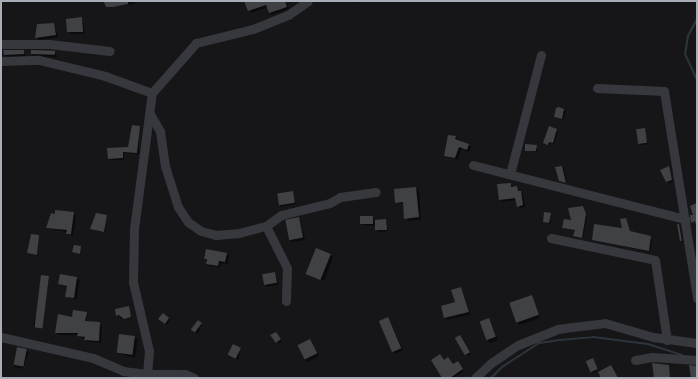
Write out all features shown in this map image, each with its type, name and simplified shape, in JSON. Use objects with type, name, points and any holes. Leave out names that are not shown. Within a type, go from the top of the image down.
[{"type":"street","points":[[148,374],[149,351],[133,282],[134,229],[152,93],[196,43],[253,30],[288,15],[308,1]]},
{"type":"street","points":[[1,44],[49,44],[110,50]]},
{"type":"street","points":[[510,174],[542,55]]},
{"type":"street","points":[[1,61],[39,60],[105,76],[152,93]]},
{"type":"street","points":[[597,88],[664,91],[685,219],[693,248],[697,298]]},
{"type":"street","points":[[150,114],[160,130],[165,166],[178,207],[188,222],[202,231],[216,235],[239,233],[266,226],[281,215],[330,203],[340,197],[376,192]]},
{"type":"street","points":[[473,165],[685,219]]},
{"type":"street","points":[[266,226],[287,268],[286,301]]},
{"type":"street","points":[[551,238],[655,260],[667,340]]},
{"type":"street","points":[[475,378],[491,363],[518,345],[558,329],[605,323],[667,340],[697,343]]},
{"type":"street","points":[[1,337],[93,358],[123,371],[148,374],[185,374],[194,378]]},
{"type":"street","points":[[635,360],[652,357],[697,360]]},
{"type":"building","points":[[128,1],[128,4],[113,7],[106,7],[104,2]]},
{"type":"building","points":[[244,1],[285,1],[287,7],[269,13],[266,5],[248,11]]},
{"type":"building","points":[[82,17],[83,32],[67,32],[66,19]]},
{"type":"building","points":[[54,23],[56,35],[35,38],[37,24]]},
{"type":"building","points":[[3,50],[24,50],[24,54],[4,55]]},
{"type":"building","points":[[31,50],[55,51],[55,55],[31,54]]},
{"type":"building","points":[[559,107],[564,109],[562,119],[554,117],[556,108]]},
{"type":"building","points":[[132,125],[140,126],[137,153],[123,152],[123,158],[108,159],[107,148],[128,147]]},
{"type":"building","points":[[549,126],[557,129],[553,143],[549,142],[548,145],[543,143]]},
{"type":"building","points":[[645,128],[647,143],[638,144],[636,129]]},
{"type":"building","points":[[448,135],[456,136],[455,139],[469,144],[467,150],[459,147],[455,158],[444,156]]},
{"type":"building","points":[[525,144],[537,145],[536,151],[525,151]]},
{"type":"building","points":[[562,166],[566,183],[559,181],[555,167]]},
{"type":"building","points":[[669,166],[672,180],[666,182],[660,170]]},
{"type":"building","points":[[511,183],[511,187],[517,186],[518,191],[521,191],[523,205],[517,207],[515,198],[499,200],[497,184]]},
{"type":"building","points":[[416,187],[419,217],[404,219],[403,202],[395,203],[394,189]]},
{"type":"building","points":[[293,191],[295,203],[279,205],[277,194]]},
{"type":"building","points":[[697,203],[696,225],[695,221],[691,223],[690,215],[693,215],[690,206]]},
{"type":"building","points":[[583,206],[586,214],[582,238],[573,236],[575,230],[562,228],[564,219],[571,220],[568,208]]},
{"type":"building","points":[[55,210],[74,212],[71,234],[66,234],[67,230],[46,228],[51,213],[55,214]]},
{"type":"building","points":[[544,212],[551,213],[549,223],[543,222]]},
{"type":"building","points":[[96,213],[107,215],[104,232],[90,229]]},
{"type":"building","points":[[360,216],[373,216],[373,224],[360,224]]},
{"type":"building","points":[[299,217],[303,238],[289,240],[285,220]]},
{"type":"building","points":[[626,218],[630,231],[651,236],[649,251],[592,240],[594,224],[622,228],[620,219]]},
{"type":"building","points":[[386,219],[387,230],[375,230],[375,220]]},
{"type":"building","points":[[677,224],[679,224],[682,241],[680,241]]},
{"type":"building","points":[[31,234],[39,235],[37,255],[27,253]]},
{"type":"building","points":[[74,245],[81,246],[80,254],[72,252]]},
{"type":"building","points":[[316,248],[331,254],[320,280],[306,274]]},
{"type":"building","points":[[206,249],[227,253],[225,262],[219,261],[218,266],[206,264],[207,259],[204,259]]},
{"type":"building","points":[[275,272],[277,283],[264,285],[262,274]]},
{"type":"building","points":[[60,274],[77,277],[74,298],[65,297],[67,286],[58,284]]},
{"type":"building","points":[[41,275],[49,276],[42,329],[35,328]]},
{"type":"building","points":[[461,287],[469,312],[444,318],[441,306],[455,302],[451,290]]},
{"type":"building","points":[[532,295],[539,315],[516,323],[509,303]]},
{"type":"building","points":[[129,306],[131,317],[124,319],[119,315],[116,316],[115,309]]},
{"type":"building","points":[[73,310],[87,312],[85,321],[100,322],[99,341],[84,340],[85,337],[77,336],[78,333],[55,333],[58,314],[72,317]]},
{"type":"building","points":[[163,313],[169,318],[165,324],[158,319]]},
{"type":"building","points":[[388,317],[401,348],[392,352],[379,321]]},
{"type":"building","points":[[489,318],[496,337],[486,340],[480,321]]},
{"type":"building","points":[[198,320],[202,323],[195,333],[191,330]]},
{"type":"building","points":[[276,332],[281,339],[276,343],[270,335]]},
{"type":"building","points":[[119,334],[135,336],[133,355],[117,353]]},
{"type":"building","points":[[460,335],[470,352],[465,355],[455,338]]},
{"type":"building","points":[[310,339],[317,353],[305,360],[298,345]]},
{"type":"building","points":[[233,344],[241,348],[236,359],[228,355]]},
{"type":"building","points":[[17,347],[27,349],[23,367],[14,365]]},
{"type":"building","points":[[440,354],[444,360],[448,357],[453,364],[458,361],[463,369],[450,378],[442,378],[431,360]]},
{"type":"building","points":[[593,358],[598,369],[591,372],[586,361]]},
{"type":"building","points":[[652,363],[669,365],[670,378],[654,378]]},
{"type":"building","points":[[611,365],[618,378],[601,378],[598,372]]},
{"type":"building","points":[[689,365],[697,366],[697,378],[691,378]]},
{"type":"waterway","points":[[697,19],[688,36],[685,54],[697,80]]},
{"type":"waterway","points":[[491,378],[502,367],[539,343],[560,340],[593,337],[648,344],[682,355]]}]
